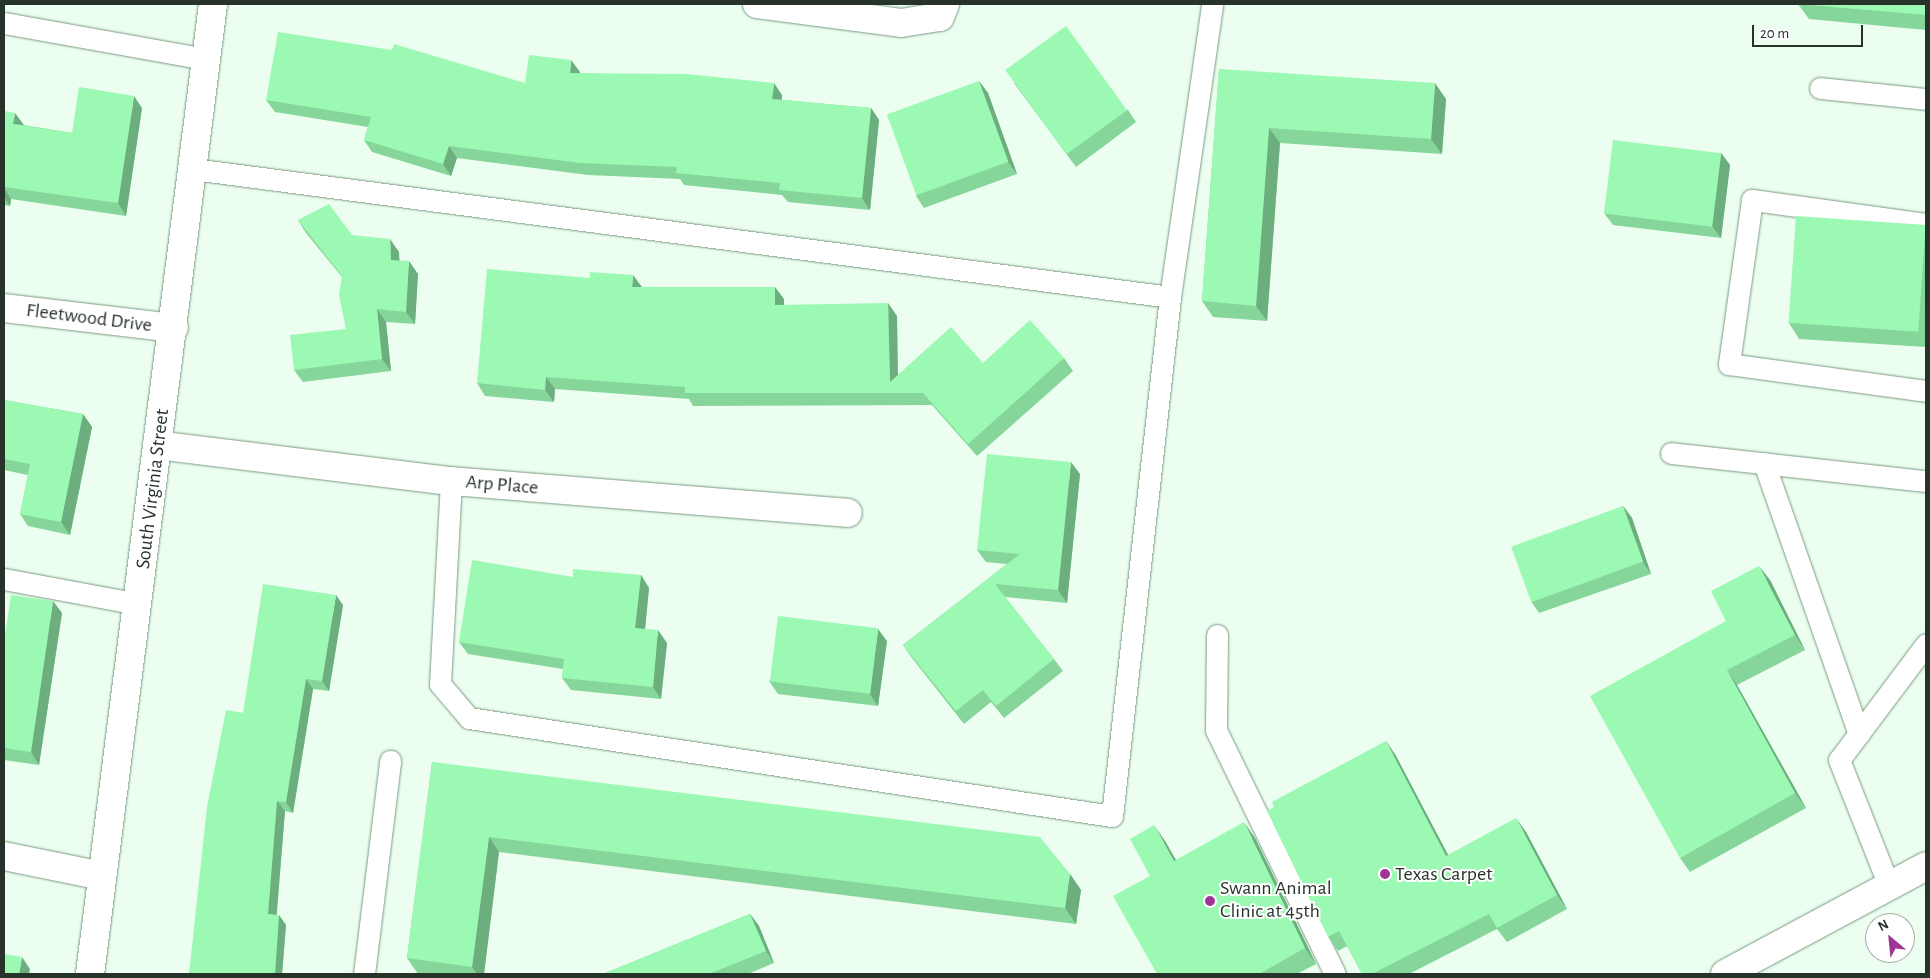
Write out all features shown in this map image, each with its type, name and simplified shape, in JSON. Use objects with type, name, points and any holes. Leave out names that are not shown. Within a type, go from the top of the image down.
[{"type":"street","name":"South Virginia Street","points":[[90,974],[174,328],[213,4]]},
{"type":"street","points":[[757,4],[901,23],[942,10]]},
{"type":"street","name":"Fleetwood Drive","points":[[4,308],[174,328]]},
{"type":"street","name":"Arp Place","points":[[158,445],[451,481],[848,513]]},
{"type":"street","points":[[4,856],[102,876]]},
{"type":"street","points":[[1725,974],[1926,866]]},
{"type":"lane","points":[[451,481],[440,684],[469,718],[1112,816],[1170,297],[1212,4]]},
{"type":"lane","points":[[4,22],[206,59]]},
{"type":"lane","points":[[1820,88],[1926,99]]},
{"type":"lane","points":[[193,169],[1170,297]]},
{"type":"lane","points":[[1926,224],[1752,200],[1729,364],[1926,391]]},
{"type":"lane","points":[[1671,453],[1926,481]]},
{"type":"lane","points":[[1764,463],[1859,734]]},
{"type":"lane","points":[[4,579],[139,604]]},
{"type":"lane","points":[[1216,635],[1216,730],[1335,974]]},
{"type":"lane","points":[[1889,886],[1839,760],[1926,644]]},
{"type":"lane","points":[[364,974],[390,761]]},
{"type":"building","points":[[1798,4],[1926,4],[1926,15]]},
{"type":"building","points":[[1066,26],[1127,110],[1066,154],[1005,70]]},
{"type":"building","points":[[278,32],[392,50],[394,44],[525,83],[529,55],[571,60],[570,73],[686,74],[774,83],[772,99],[871,108],[862,198],[779,190],[780,183],[676,173],[677,167],[580,163],[449,146],[443,164],[364,140],[371,117],[266,100]]},
{"type":"building","points":[[1219,69],[1435,83],[1431,139],[1269,128],[1256,306],[1202,301]]},
{"type":"building","points":[[979,81],[1008,162],[916,195],[887,115]]},
{"type":"building","points":[[79,87],[134,96],[118,203],[4,187],[4,111],[15,113],[13,124],[72,133]]},
{"type":"building","points":[[1613,140],[1721,153],[1712,227],[1604,213]]},
{"type":"building","points":[[329,204],[352,235],[390,239],[391,260],[409,261],[406,312],[377,309],[382,359],[294,370],[290,335],[346,329],[339,295],[342,276],[298,220]]},
{"type":"building","points":[[1796,216],[1926,225],[1918,332],[1789,323]]},
{"type":"building","points":[[487,269],[590,278],[590,272],[633,275],[632,287],[775,287],[775,305],[888,303],[890,382],[951,327],[983,363],[1030,320],[1064,358],[968,444],[923,393],[685,393],[685,387],[546,377],[545,390],[477,383]]},
{"type":"building","points":[[4,400],[83,414],[61,522],[20,514],[30,464],[4,459]]},
{"type":"building","points":[[987,454],[1071,462],[1058,590],[995,584],[1054,659],[996,706],[983,690],[956,711],[903,645],[1020,554],[977,550]]},
{"type":"building","points":[[1623,506],[1643,561],[1531,602],[1511,547]]},
{"type":"building","points":[[472,560],[573,577],[573,569],[641,575],[635,628],[658,630],[653,687],[562,678],[564,659],[459,642]]},
{"type":"building","points":[[1759,566],[1795,635],[1727,670],[1795,793],[1680,858],[1590,696],[1726,621],[1711,591]]},
{"type":"building","points":[[263,584],[336,595],[322,681],[306,679],[286,802],[277,801],[268,914],[279,915],[275,974],[189,974],[207,807],[226,710],[243,713]]},
{"type":"building","points":[[11,595],[53,601],[31,752],[4,748],[4,643]]},
{"type":"building","points":[[778,616],[878,628],[870,694],[770,682]]},
{"type":"building","name":"Texas Carpet","points":[[1386,741],[1446,856],[1516,818],[1557,895],[1497,928],[1489,914],[1372,974],[1362,974],[1339,931],[1328,937],[1267,811],[1274,807],[1272,802]]},
{"type":"building","points":[[432,762],[1040,837],[1070,874],[1065,908],[489,837],[472,967],[407,958]]},
{"type":"building","name":"Swann Animal Clinic at 45th","points":[[1244,822],[1305,948],[1259,974],[1157,974],[1113,896],[1150,876],[1130,839],[1154,825],[1174,861]]},
{"type":"building","points":[[750,914],[766,951],[709,974],[603,974]]},
{"type":"building","points":[[4,954],[22,957],[19,974],[4,974]]},
{"type":"place","name":"Texas Carpet","points":[[1385,874]]},
{"type":"place","name":"Swann Animal Clinic at 45th","points":[[1210,901]]}]
